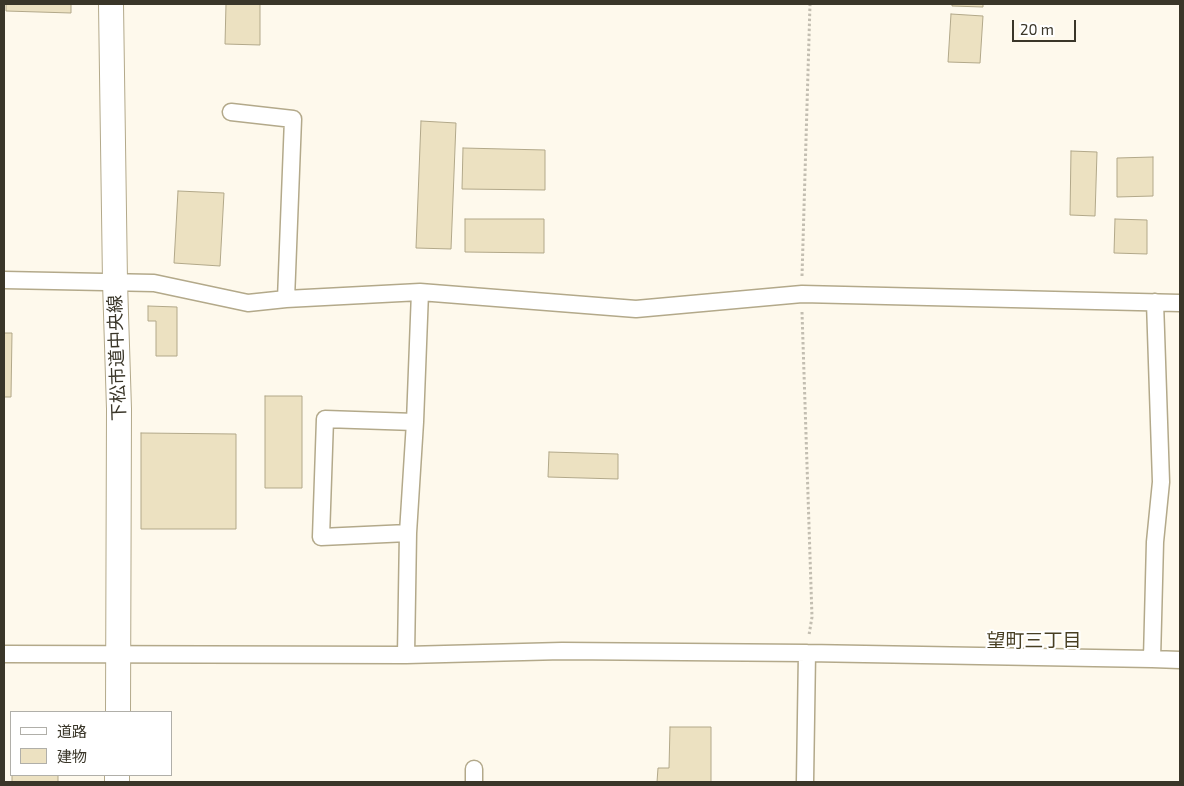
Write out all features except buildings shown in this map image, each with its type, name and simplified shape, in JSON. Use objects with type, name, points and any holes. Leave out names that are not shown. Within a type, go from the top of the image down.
[{"type":"street","name":"下松市道中央線","points":[[111,4],[119,409],[118,711]]},
{"type":"street","points":[[231,112],[293,119],[286,299]]},
{"type":"street","points":[[4,280],[154,283],[248,303],[286,299],[420,292],[636,309],[802,294],[1180,303]]},
{"type":"street","points":[[406,655],[408,533],[420,292]]},
{"type":"street","points":[[1152,659],[1155,542],[1162,482],[1155,302]]},
{"type":"street","points":[[408,533],[321,537],[325,419],[415,422]]},
{"type":"street","points":[[4,654],[406,655],[562,651],[807,653],[1180,660]]},
{"type":"street","points":[[805,782],[807,653]]},
{"type":"path","points":[[807,653],[812,617],[802,294],[810,4]]},
{"type":"district","name":"望町三丁目","points":[[1034,641]]}]
